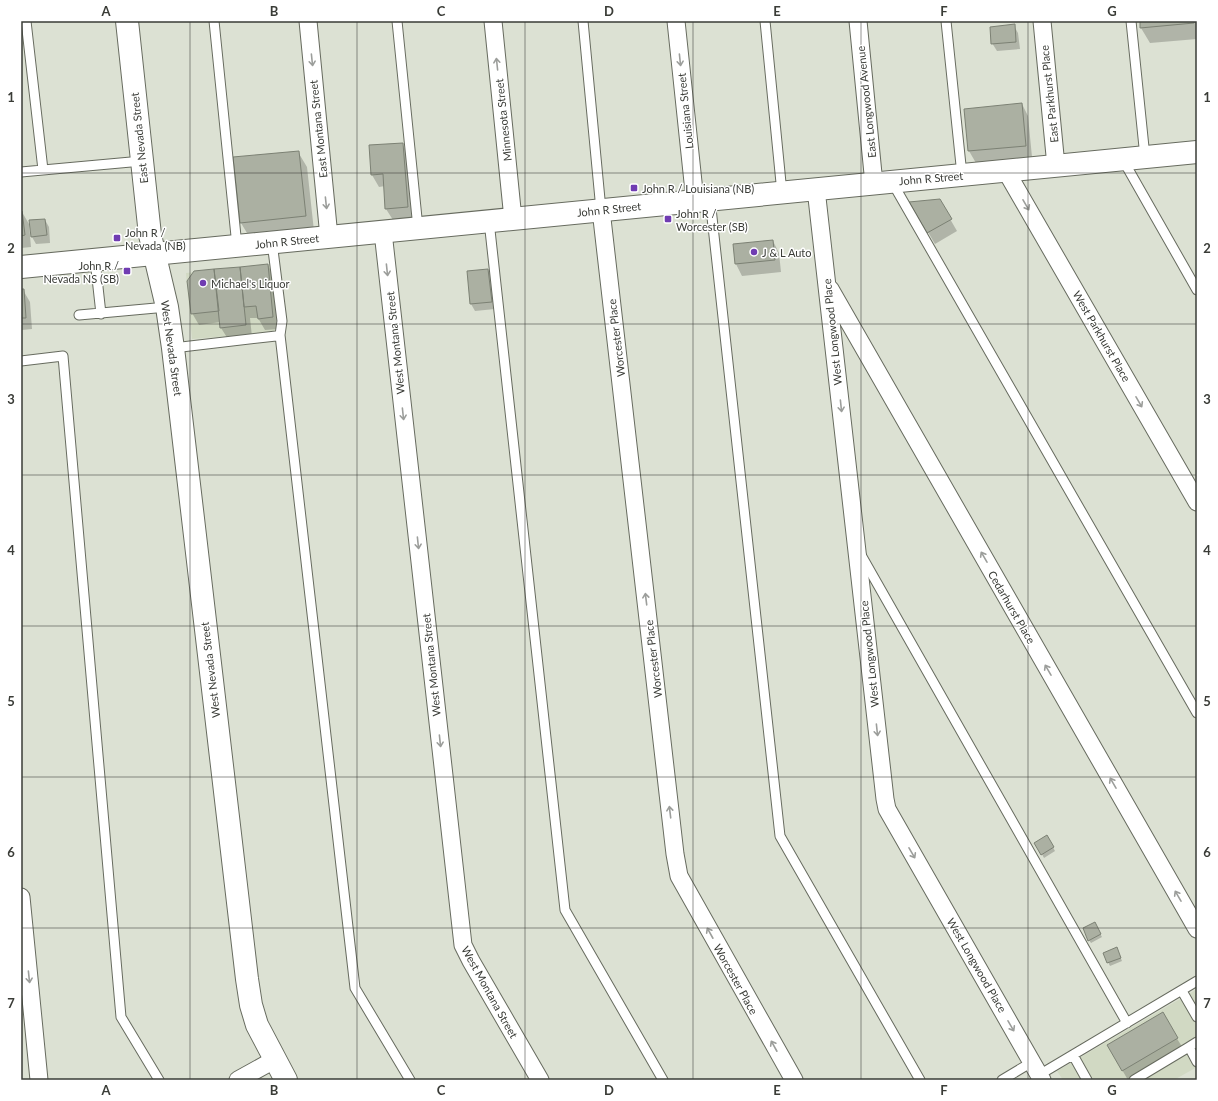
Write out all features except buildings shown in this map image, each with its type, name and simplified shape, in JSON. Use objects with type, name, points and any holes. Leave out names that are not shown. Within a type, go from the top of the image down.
[{"type":"main road","name":"East Nevada Street","points":[[127,21],[153,254]]},
{"type":"main road","name":"John R Street","points":[[21,267],[1197,152]]},
{"type":"main road","name":"West Nevada Street","points":[[153,254],[167,307],[173,348],[251,1005],[256,1025],[286,1080]]},
{"type":"street","name":"East Montana Street","points":[[308,21],[329,237]]},
{"type":"street","name":"Minnesota Street","points":[[493,21],[513,219]]},
{"type":"street","name":"Louisiana Street","points":[[676,21],[703,200]]},
{"type":"street","name":"East Longwood Avenue","points":[[858,21],[883,183]]},
{"type":"street","name":"East Parkhurst Place","points":[[1042,21],[1056,166]]},
{"type":"street","name":"West Parkhurst Place","points":[[1006,171],[1197,502]]},
{"type":"street","name":"West Longwood Place","points":[[816,189],[887,810],[1038,1072]]},
{"type":"street","name":"Worcester Place","points":[[601,210],[675,854],[679,876],[794,1080]]},
{"type":"street","name":"West Montana Street","points":[[383,232],[463,945],[540,1080]]},
{"type":"street","name":"Cedarhurst Place","points":[[827,284],[1197,929]]},
{"type":"street","points":[[21,897],[39,1080]]},
{"type":"street","points":[[238,1080],[274,1060]]},
{"type":"lane","points":[[26,21],[44,170]]},
{"type":"lane","points":[[214,21],[237,246]]},
{"type":"lane","points":[[398,21],[418,228]]},
{"type":"lane","points":[[583,21],[601,210]]},
{"type":"lane","points":[[764,21],[782,193]]},
{"type":"lane","points":[[946,21],[962,175]]},
{"type":"lane","points":[[1131,21],[1145,157]]},
{"type":"lane","points":[[21,172],[142,160]]},
{"type":"lane","points":[[1123,160],[1197,290]]},
{"type":"lane","points":[[883,183],[1197,713]]},
{"type":"lane","points":[[703,200],[780,836],[920,1080]]},
{"type":"lane","points":[[489,221],[564,910],[663,1080]]},
{"type":"lane","points":[[272,242],[282,321],[280,335],[355,988],[410,1080]]},
{"type":"lane","points":[[95,260],[101,314]]},
{"type":"lane","points":[[79,316],[167,307]]},
{"type":"lane","points":[[173,348],[280,335]]},
{"type":"lane","points":[[21,361],[63,356],[121,1017],[159,1080]]},
{"type":"lane","points":[[856,546],[1128,1023]]},
{"type":"lane","points":[[1002,1080],[1038,1072],[1074,1055],[1197,982]]},
{"type":"lane","points":[[1182,991],[1197,1017]]},
{"type":"lane","points":[[1134,1080],[1193,1045],[1197,1062]]},
{"type":"lane","points":[[1074,1055],[1087,1080]]},
{"type":"shaded area","points":[[271,265],[277,332],[192,339],[186,273]]},
{"type":"shaded area","points":[[1197,989],[1197,1067],[1174,1080],[1063,1080],[1057,1071]]},
{"type":"place","name":"John R / Louisiana (NB)","points":[[634,188]]},
{"type":"place","name":"John R / Worcester (SB)","points":[[668,219]]},
{"type":"place","name":"John R / Nevada (NB)","points":[[117,238]]},
{"type":"place","name":"J & L Auto","points":[[754,252]]},
{"type":"place","name":"John R / Nevada NS (SB)","points":[[127,271]]},
{"type":"place","name":"Michael's Liquor","points":[[203,283]]}]
